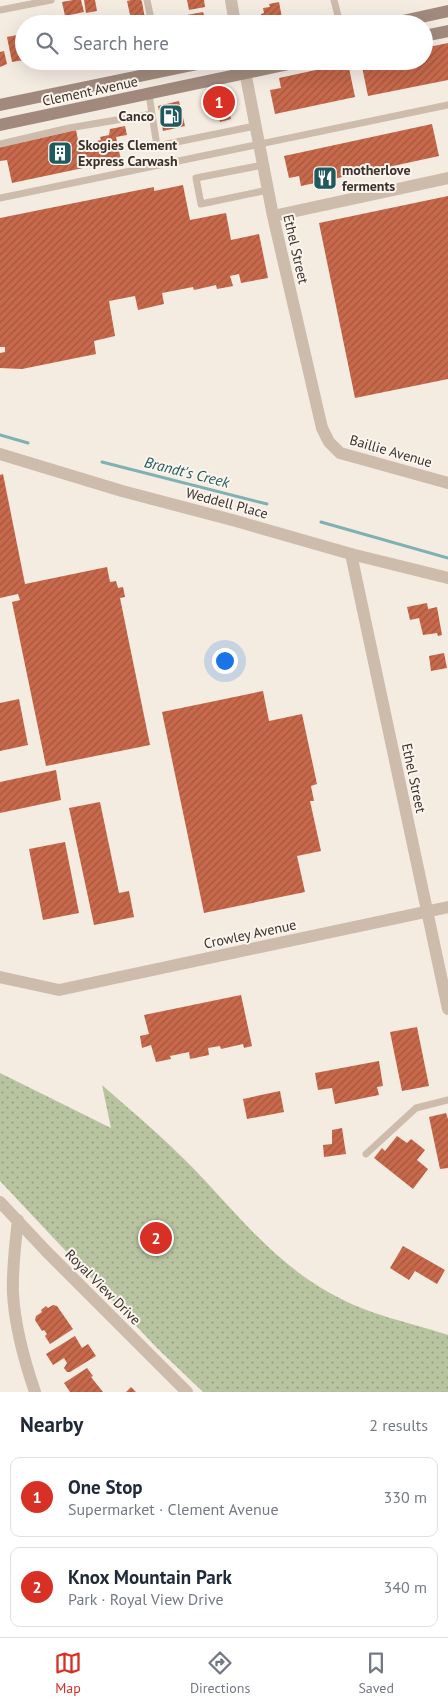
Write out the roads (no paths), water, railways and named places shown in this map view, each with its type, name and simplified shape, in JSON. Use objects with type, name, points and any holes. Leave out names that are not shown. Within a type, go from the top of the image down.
[{"type":"main road","points":[[430,15],[448,11]]},
{"type":"main road","points":[[433,34],[448,30]]},
{"type":"main road","name":"Clement Avenue","points":[[0,105],[144,70]]},
{"type":"main road","name":"Clement Avenue","points":[[0,125],[149,94],[233,70]]},
{"type":"street","points":[[231,0],[234,15]]},
{"type":"street","name":"Ethel Street","points":[[245,70],[273,216],[322,428],[329,442]]},
{"type":"street","points":[[273,216],[448,178]]},
{"type":"street","name":"Baillie Avenue","points":[[329,442],[340,453],[448,483]]},
{"type":"street","name":"Weddell Place","points":[[0,454],[122,491],[351,554],[448,578]]},
{"type":"street","name":"Ethel Street","points":[[351,554],[448,1009]]},
{"type":"street","name":"Crowley Avenue","points":[[0,977],[59,990],[448,907]]},
{"type":"street","name":"Royal View Drive","points":[[0,1202],[47,1252],[187,1392]]},
{"type":"street","points":[[18,1220],[13,1262],[14,1294],[19,1337],[35,1392]]},
{"type":"lane","points":[[0,10],[51,0]]},
{"type":"lane","points":[[147,0],[150,15]]},
{"type":"lane","points":[[334,0],[338,15]]},
{"type":"lane","points":[[149,94],[158,146],[255,126]]},
{"type":"lane","points":[[0,198],[448,105]]},
{"type":"lane","points":[[0,144],[69,128],[152,114]]},
{"type":"lane","points":[[263,164],[196,178],[201,204],[268,190]]},
{"type":"lane","points":[[366,1154],[416,1108],[448,1100]]},
{"type":"waterway","name":"Brandt's Creek","points":[[0,435],[28,443]]},
{"type":"waterway","name":"Brandt's Creek","points":[[102,462],[267,504]]},
{"type":"waterway","name":"Brandt's Creek","points":[[321,522],[448,558]]},
{"type":"place","name":"One Stop","points":[[219,102]]},
{"type":"place","name":"Canco","points":[[171,116]]},
{"type":"place","name":"Skogies Clement Express Carwash","points":[[60,153]]},
{"type":"place","name":"motherlove ferments","points":[[325,178]]},
{"type":"place","name":"Knox Mountain Park","points":[[156,1238]]}]
